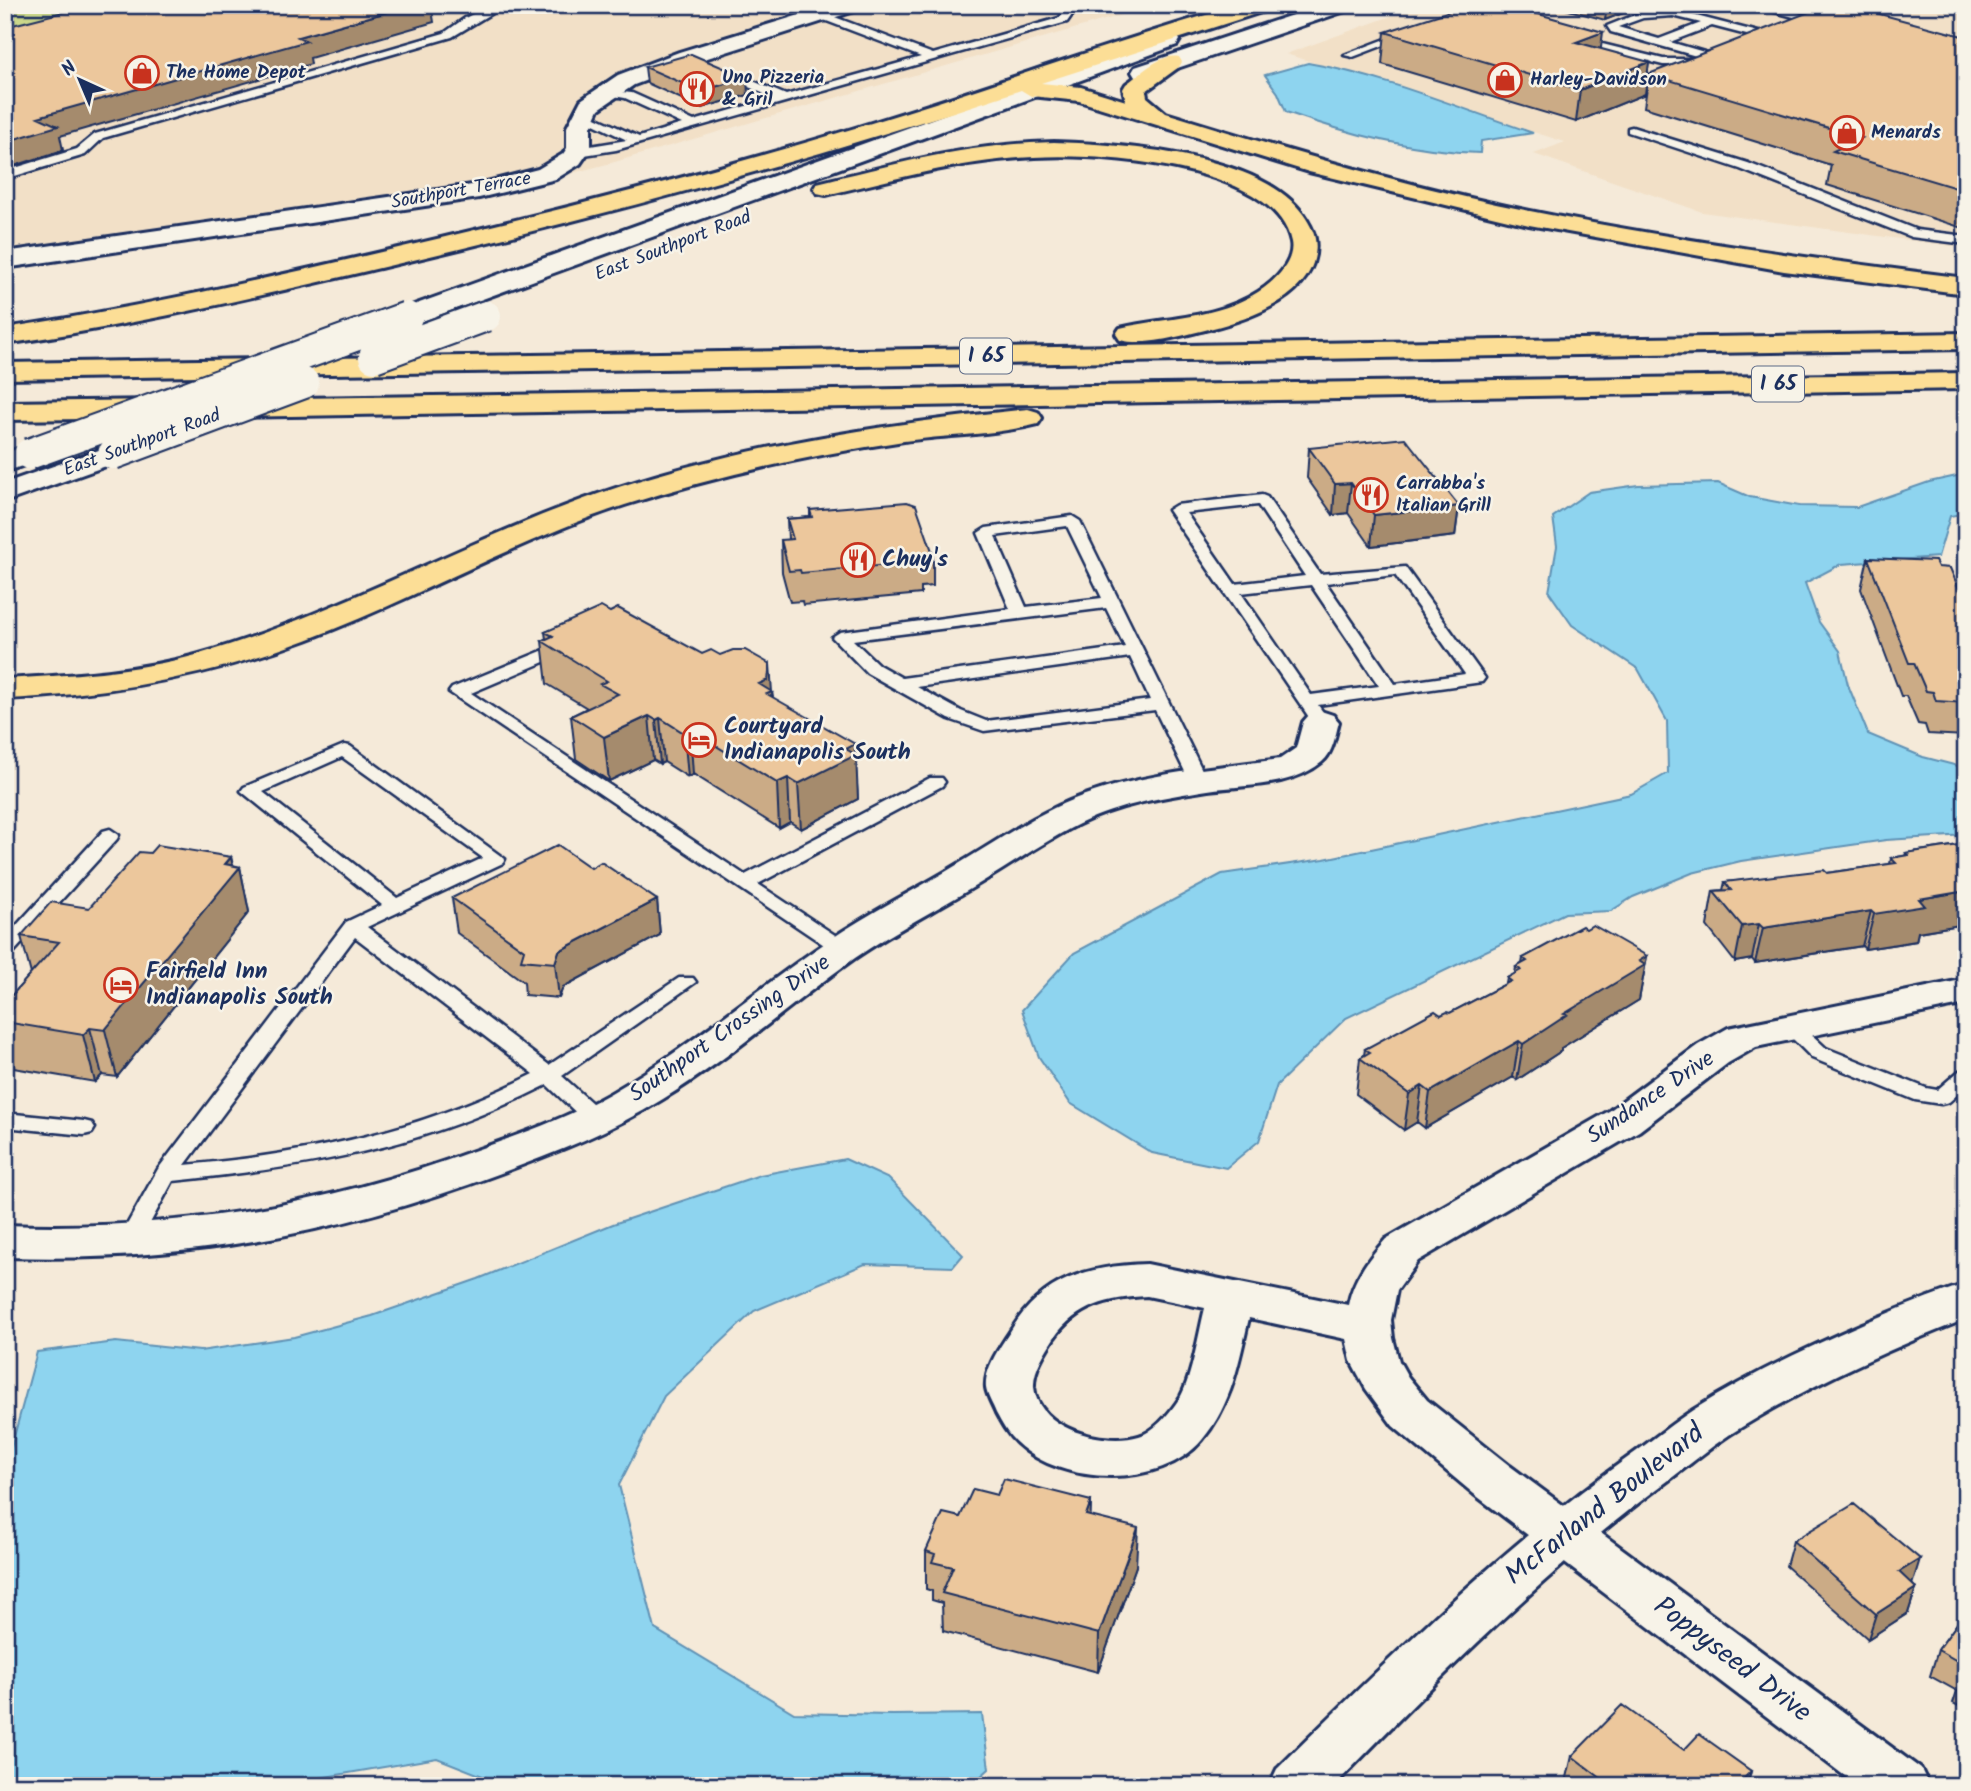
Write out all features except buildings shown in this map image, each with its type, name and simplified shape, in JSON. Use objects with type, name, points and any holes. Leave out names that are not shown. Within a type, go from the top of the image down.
[{"type":"highway","points":[[5,335],[144,311],[281,283],[655,193],[848,138],[1185,27],[1265,5]]},
{"type":"highway","points":[[1157,117],[1136,99],[1134,89],[1171,62]]},
{"type":"highway","points":[[1031,89],[1081,94],[1350,176],[1542,221],[1784,263],[1966,286]]},
{"type":"highway","points":[[654,362],[733,346],[1078,339],[1149,332],[1207,321],[1266,298],[1280,288],[1301,265],[1305,254],[1303,232],[1290,211],[1275,199],[1236,179],[1210,170],[1129,153],[1067,149],[1000,152],[939,160],[826,188]]},
{"type":"highway","name":"I 65","points":[[5,371],[1966,341]]},
{"type":"highway","name":"I 65","points":[[5,411],[1966,381]]},
{"type":"highway","points":[[5,688],[127,678],[205,662],[300,631],[554,521],[638,492],[767,456],[862,437],[1042,417],[1591,386]]},
{"type":"street","points":[[578,152],[578,130],[589,105],[606,92],[641,73],[854,5]]},
{"type":"street","name":"East Southport Road","points":[[17,458],[1265,5]]},
{"type":"street","name":"East Southport Road","points":[[695,237],[1081,94],[1344,5]]},
{"type":"street","points":[[1722,55],[1836,10]]},
{"type":"street","name":"Southport Terrace","points":[[5,261],[479,191],[547,174],[572,159],[578,152]]},
{"type":"street","name":"East Southport Road","points":[[5,494],[499,311]]},
{"type":"street","name":"Southport Crossing Drive","points":[[5,1241],[42,1244],[129,1241],[249,1228],[331,1212],[447,1179],[596,1118],[680,1070],[843,949],[1072,813],[1130,793],[1290,768],[1312,753],[1314,711]]},
{"type":"street","name":"Sundance Drive","points":[[1564,1533],[1492,1480],[1410,1413],[1390,1389],[1379,1368],[1368,1327],[1374,1290],[1384,1270],[1402,1250],[1624,1121],[1713,1054],[1743,1037],[1966,991]]},
{"type":"street","points":[[1231,1297],[1208,1392],[1194,1418],[1173,1441],[1153,1452],[1104,1458],[1057,1445],[1030,1427],[1021,1415],[1010,1387],[1020,1352],[1038,1322],[1071,1296],[1091,1286],[1111,1281],[1147,1280],[1231,1297],[1368,1327]]},
{"type":"street","name":"McFarland Boulevard","points":[[1297,1786],[1479,1605],[1634,1476],[1709,1423],[1740,1405],[1866,1342],[1966,1301]]},
{"type":"street","name":"Poppyseed Drive","points":[[1564,1533],[1901,1786]]},
{"type":"lane","points":[[5,175],[81,152],[99,136],[447,35],[469,20],[500,5]]},
{"type":"lane","points":[[578,152],[638,140],[1063,20],[1069,12],[1053,5]]},
{"type":"lane","points":[[1728,5],[1773,7],[1814,19]]},
{"type":"lane","points":[[1722,55],[1659,43],[1615,30],[1612,26],[1642,15],[1673,13],[1766,37]]},
{"type":"lane","points":[[820,15],[932,57]]},
{"type":"lane","points":[[1659,43],[1711,23]]},
{"type":"lane","points":[[1349,55],[1425,28]]},
{"type":"lane","points":[[1568,38],[1663,62],[1722,55]]},
{"type":"lane","points":[[687,57],[785,99]]},
{"type":"lane","points":[[606,92],[628,95],[693,125]]},
{"type":"lane","points":[[583,115],[638,140]]},
{"type":"lane","points":[[1632,130],[1744,166],[1915,233],[1966,240]]},
{"type":"lane","points":[[1230,589],[1314,578],[1399,570],[1476,678],[1390,690],[1314,711],[1230,589],[1176,510],[1262,500],[1314,578],[1390,690]]},
{"type":"lane","points":[[1020,613],[986,533],[1072,521],[1199,782]]},
{"type":"lane","points":[[1113,602],[841,637],[873,670],[955,715],[984,726],[1161,704]]},
{"type":"lane","points":[[582,639],[458,692],[843,949]]},
{"type":"lane","points":[[899,684],[1135,651]]},
{"type":"lane","points":[[129,1241],[166,1174],[353,926],[496,859],[344,751],[250,791],[395,906]]},
{"type":"lane","points":[[745,883],[936,782]]},
{"type":"lane","points":[[5,950],[110,835]]},
{"type":"lane","points":[[353,926],[549,1075],[596,1118]]},
{"type":"lane","points":[[166,1174],[282,1162],[363,1145],[473,1111],[549,1075],[686,982]]},
{"type":"lane","points":[[1791,1027],[1819,1054],[1923,1095],[1941,1097],[1966,1076]]},
{"type":"lane","points":[[5,1120],[84,1128]]},
{"type":"shaded area","points":[[116,5],[1156,5],[611,163],[485,196],[5,267],[5,34]]},
{"type":"shaded area","points":[[1422,5],[1966,5],[1966,248],[1702,212],[1534,154],[1565,142],[1286,54]]},
{"type":"green space","points":[[19,5],[116,5],[5,34],[5,9]]},
{"type":"water","points":[[1308,63],[1393,84],[1533,133],[1481,141],[1480,153],[1455,152],[1381,140],[1286,112],[1278,93],[1265,75]]},
{"type":"water","points":[[1966,474],[1966,513],[1950,516],[1938,557],[1841,564],[1805,583],[1819,622],[1840,651],[1848,685],[1868,734],[1923,757],[1966,768],[1966,835],[1886,840],[1741,861],[1692,873],[1633,897],[1611,911],[1565,913],[1346,1018],[1277,1085],[1259,1141],[1226,1168],[1152,1153],[1070,1103],[1039,1057],[1022,1010],[1074,953],[1222,874],[1324,859],[1631,794],[1668,773],[1667,721],[1638,669],[1572,625],[1549,592],[1557,546],[1553,517],[1589,492],[1638,485],[1718,483],[1750,497],[1799,506],[1857,507],[1929,482]]},
{"type":"water","points":[[845,1159],[889,1179],[963,1255],[953,1267],[865,1264],[754,1311],[664,1396],[619,1485],[655,1629],[794,1713],[982,1714],[989,1769],[970,1786],[508,1786],[437,1758],[272,1786],[5,1786],[5,1470],[37,1352],[116,1342],[200,1351],[294,1337],[372,1316],[478,1279],[613,1224],[760,1175]]},
{"type":"place","name":"The Home Depot","points":[[142,73]]},
{"type":"place","name":"Harley-Davidson","points":[[1505,80]]},
{"type":"place","name":"Uno Pizzeria & Gril","points":[[697,89]]},
{"type":"place","name":"Menards","points":[[1847,133]]},
{"type":"place","name":"Carrabba's Italian Grill","points":[[1371,495]]},
{"type":"place","name":"Chuy's","points":[[858,560]]},
{"type":"place","name":"Courtyard Indianapolis South","points":[[699,740]]},
{"type":"place","name":"Fairfield Inn Indianapolis South","points":[[121,985]]}]
